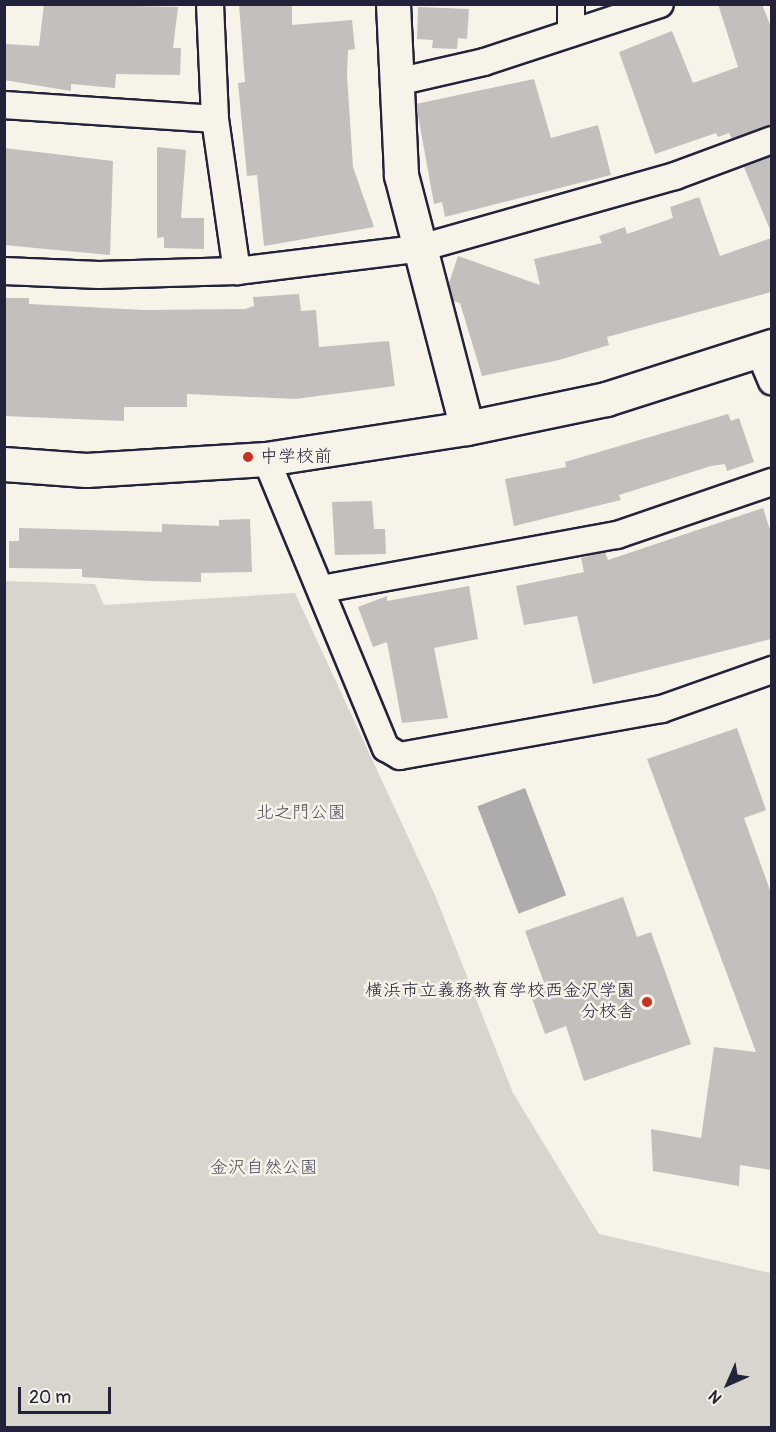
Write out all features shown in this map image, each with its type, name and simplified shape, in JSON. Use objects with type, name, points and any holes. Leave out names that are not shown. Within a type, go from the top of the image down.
[{"type":"street","points":[[210,4],[214,119],[237,271]]},
{"type":"street","points":[[393,4],[401,175],[417,249],[467,428]]},
{"type":"street","points":[[571,33],[572,4]]},
{"type":"street","points":[[397,82],[484,62],[660,4]]},
{"type":"street","points":[[4,105],[214,119]]},
{"type":"street","points":[[4,271],[99,275],[237,271],[417,249],[675,176],[771,140]]},
{"type":"street","points":[[4,464],[86,470],[266,459],[467,428],[606,399],[765,348],[771,381]]},
{"type":"street","points":[[266,459],[322,589],[386,748],[400,756],[662,709],[771,670]]},
{"type":"street","points":[[322,589],[617,535],[771,482]]},
{"type":"green space","name":"金沢自然公園","points":[[5,581],[95,584],[104,605],[295,593],[435,895],[513,1093],[599,1234],[771,1273],[771,1427],[5,1427]]},
{"type":"shaded area","points":[[525,788],[566,895],[519,914],[477,806]]},
{"type":"building","points":[[44,4],[178,7],[173,48],[181,48],[180,75],[116,74],[115,88],[71,84],[71,91],[4,80],[4,44],[39,46]]},
{"type":"building","points":[[239,4],[292,4],[292,25],[352,20],[355,49],[348,50],[347,75],[353,167],[374,227],[264,246],[257,175],[247,176],[238,83],[245,82]]},
{"type":"building","points":[[718,4],[762,4],[771,27],[771,125],[732,139],[729,133],[718,137],[716,133],[655,154],[619,52],[672,31],[693,83],[738,67]]},
{"type":"building","points":[[418,7],[469,9],[467,39],[458,38],[457,49],[432,48],[433,40],[417,39]]},
{"type":"building","points":[[534,79],[551,138],[598,125],[611,175],[445,217],[442,202],[434,204],[416,104]]},
{"type":"building","points":[[157,147],[186,150],[181,218],[204,218],[204,249],[164,248],[164,237],[157,238]]},
{"type":"building","points":[[4,148],[113,161],[110,255],[4,245]]},
{"type":"building","points":[[771,156],[771,232],[744,167]]},
{"type":"building","points":[[699,197],[720,256],[771,238],[771,292],[607,337],[609,345],[559,360],[482,376],[460,303],[453,301],[449,283],[458,256],[540,285],[534,259],[602,243],[599,236],[625,227],[627,234],[673,218],[670,207]]},
{"type":"building","points":[[299,294],[301,311],[316,310],[319,347],[389,341],[395,386],[295,399],[187,394],[187,407],[124,407],[124,421],[4,416],[4,298],[29,298],[29,304],[144,310],[245,309],[254,306],[253,297]]},
{"type":"building","points":[[728,414],[731,421],[739,418],[754,462],[727,471],[725,464],[711,466],[619,495],[621,500],[514,526],[505,479],[566,467],[565,462]]},
{"type":"building","points":[[372,501],[374,529],[385,529],[386,554],[335,555],[332,502]]},
{"type":"building","points":[[763,508],[771,533],[771,639],[593,684],[577,616],[524,625],[516,586],[584,572],[581,558],[605,552],[608,560]]},
{"type":"building","points":[[250,519],[252,572],[201,573],[201,582],[82,577],[82,569],[9,568],[9,541],[19,541],[19,528],[162,532],[162,524],[219,526],[219,520]]},
{"type":"building","points":[[469,586],[478,639],[434,648],[448,718],[402,723],[387,642],[373,647],[358,607],[387,596],[387,601]]},
{"type":"building","points":[[737,728],[766,810],[744,818],[771,893],[771,1170],[740,1165],[739,1186],[653,1171],[651,1129],[701,1138],[714,1047],[756,1052],[647,759]]},
{"type":"building","points":[[623,897],[637,937],[651,932],[691,1044],[584,1081],[566,1026],[545,1034],[530,993],[546,988],[525,931]]},
{"type":"place","name":"中学校前","points":[[248,457]]},
{"type":"place","name":"横浜市立義務教育学校西金沢学園 分校舎","points":[[647,1002]]},
{"type":"park label","name":"北之門公園","points":[[301,813]]}]
